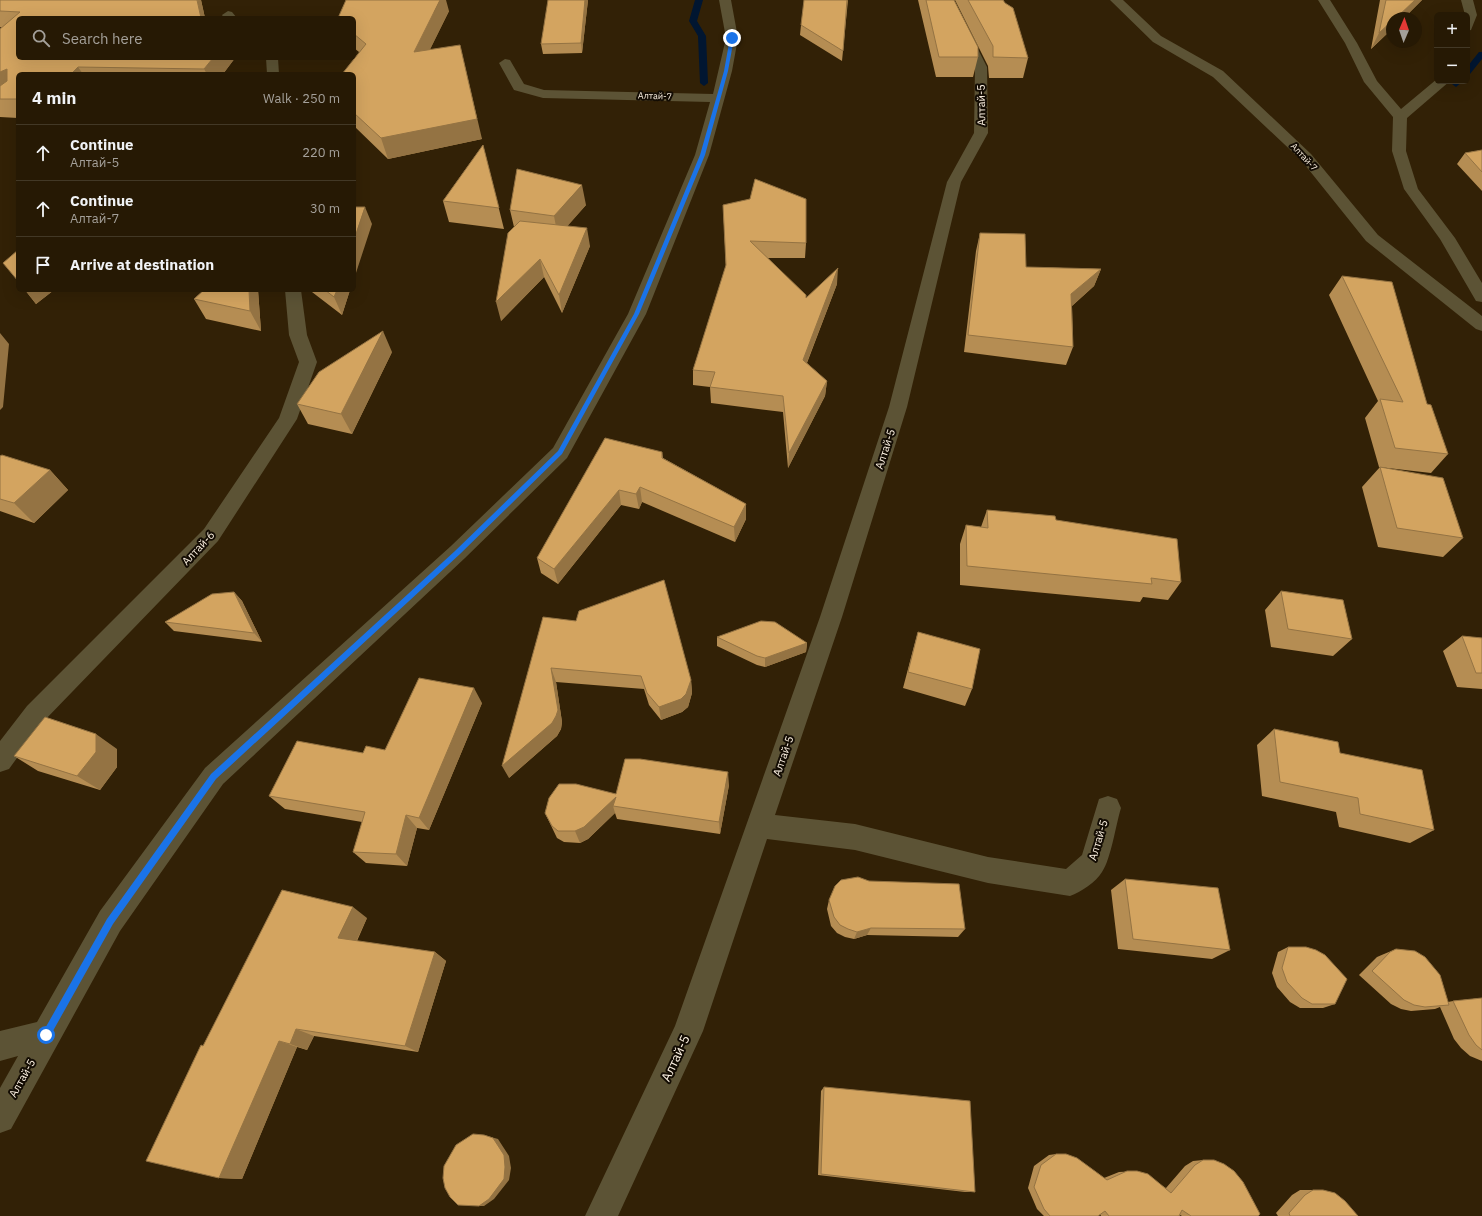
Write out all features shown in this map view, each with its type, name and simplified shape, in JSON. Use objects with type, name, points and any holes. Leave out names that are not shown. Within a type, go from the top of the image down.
[{"type":"street","points":[[718,98],[732,38],[725,0]]},
{"type":"street","name":"Алтай-5","points":[[601,1216],[688,1031],[831,618],[898,407],[954,182],[982,133],[981,67],[947,0]]},
{"type":"street","name":"Алтай-7","points":[[1116,0],[1157,39],[1218,74],[1306,157],[1372,238],[1482,325]]},
{"type":"street","points":[[1324,0],[1351,43],[1370,82],[1400,116],[1399,151],[1410,190],[1476,276],[1482,297]]},
{"type":"street","points":[[1468,0],[1470,12]]},
{"type":"street","points":[[272,60],[273,72]]},
{"type":"street","name":"Алтай-7","points":[[505,63],[520,87],[543,94],[718,98]]},
{"type":"street","points":[[1400,116],[1439,84]]},
{"type":"street","name":"Алтай-5","points":[[0,1118],[110,921],[214,776],[458,552],[560,453],[637,314],[702,155],[718,98]]},
{"type":"street","name":"Алтай-6","points":[[0,761],[35,714],[211,535],[288,419],[308,362],[298,334],[293,292]]},
{"type":"street","name":"Алтай-5","points":[[759,826],[855,837],[988,870],[1070,883],[1093,863],[1108,808]]},
{"type":"street","points":[[0,1046],[46,1035]]},
{"type":"building","points":[[0,0],[197,0],[201,16],[16,16],[16,60],[211,60],[204,69],[78,67],[73,72],[16,72],[16,99],[0,99],[0,86],[7,81],[7,69],[0,72],[0,29],[20,12],[0,11]]},
{"type":"building","points":[[346,0],[440,0],[414,52],[460,45],[477,119],[381,138],[356,115],[356,72],[344,72],[353,60],[356,60],[356,56],[366,44],[356,36],[356,16],[339,16]]},
{"type":"building","points":[[548,0],[585,0],[581,43],[541,44]]},
{"type":"building","points":[[804,0],[847,0],[843,51],[801,25]]},
{"type":"building","points":[[926,0],[954,0],[978,47],[978,57],[939,57]]},
{"type":"building","points":[[968,0],[1003,0],[1013,8],[1028,58],[993,57],[993,46]]},
{"type":"building","points":[[1386,0],[1415,0],[1402,12],[1386,12],[1386,27],[1379,33]]},
{"type":"building","points":[[483,145],[499,208],[443,201]]},
{"type":"building","points":[[1482,150],[1482,172],[1465,153]]},
{"type":"building","points":[[517,169],[582,185],[554,216],[510,210]]},
{"type":"building","points":[[755,179],[806,199],[806,243],[750,241],[806,295],[806,298],[838,268],[803,360],[827,381],[789,453],[783,396],[710,387],[715,372],[693,370],[726,265],[723,205],[750,199]]},
{"type":"building","points":[[356,207],[365,207],[356,234]]},
{"type":"building","points":[[520,221],[587,228],[559,295],[540,259],[496,302],[508,233]]},
{"type":"building","points":[[980,233],[1025,234],[1026,267],[1101,269],[1071,294],[1073,347],[968,335]]},
{"type":"building","points":[[16,252],[16,279],[3,263]]},
{"type":"building","points":[[1342,276],[1392,282],[1427,404],[1431,405],[1448,454],[1395,448],[1380,399],[1403,402]]},
{"type":"building","points":[[202,292],[249,292],[250,311],[194,299]]},
{"type":"building","points":[[328,292],[336,292],[334,297]]},
{"type":"building","points":[[383,331],[341,414],[297,404],[319,372]]},
{"type":"building","points":[[605,438],[662,452],[662,458],[746,504],[734,527],[640,487],[636,494],[619,490],[554,569],[537,558]]},
{"type":"building","points":[[2,455],[50,470],[14,503],[0,499],[0,456]]},
{"type":"building","points":[[1380,467],[1443,478],[1463,538],[1397,528]]},
{"type":"building","points":[[987,510],[1055,516],[1056,520],[1177,539],[1181,582],[1151,578],[1152,584],[967,566],[966,525],[988,528]]},
{"type":"building","points":[[664,580],[691,680],[686,694],[681,699],[659,707],[647,693],[641,676],[551,668],[558,710],[556,716],[552,723],[502,766],[543,617],[576,621],[579,611]]},
{"type":"building","points":[[1281,591],[1343,600],[1352,639],[1288,629]]},
{"type":"building","points":[[234,592],[254,633],[165,622],[212,594]]},
{"type":"building","points":[[761,621],[775,622],[807,643],[765,658],[757,656],[717,637]]},
{"type":"building","points":[[918,632],[980,649],[972,689],[908,672]]},
{"type":"building","points":[[1462,636],[1482,638],[1482,673],[1476,673]]},
{"type":"building","points":[[419,678],[474,688],[419,818],[406,815],[396,854],[353,852],[365,812],[269,796],[297,741],[363,753],[366,746],[385,750]]},
{"type":"building","points":[[45,717],[96,734],[96,752],[77,776],[14,756]]},
{"type":"building","points":[[1274,729],[1338,742],[1340,753],[1422,770],[1434,830],[1360,814],[1358,798],[1280,782]]},
{"type":"building","points":[[625,759],[640,759],[728,772],[719,822],[613,806],[616,797],[584,827],[575,831],[558,831],[552,826],[545,813],[549,798],[559,784],[576,784],[616,794]]},
{"type":"building","points":[[858,877],[869,881],[959,884],[965,929],[871,928],[857,932],[848,929],[840,925],[834,917],[829,900],[835,886],[841,880]]},
{"type":"building","points":[[1125,879],[1218,888],[1230,950],[1133,939]]},
{"type":"building","points":[[282,890],[353,907],[338,938],[435,952],[405,1046],[296,1029],[290,1044],[279,1041],[219,1178],[146,1161],[201,1045],[203,1046]]},
{"type":"building","points":[[1288,947],[1306,947],[1316,950],[1325,955],[1347,979],[1335,1004],[1312,1004],[1302,998],[1287,982],[1282,968]]},
{"type":"building","points":[[1396,949],[1415,951],[1425,957],[1440,975],[1449,1005],[1425,1007],[1414,1005],[1404,1000],[1372,971],[1390,952]]},
{"type":"building","points":[[1482,998],[1482,1050],[1476,1045],[1469,1035],[1453,1001]]},
{"type":"building","points":[[824,1087],[970,1101],[975,1192],[821,1174]]},
{"type":"building","points":[[473,1134],[493,1138],[504,1155],[504,1179],[489,1199],[479,1206],[458,1205],[450,1197],[445,1188],[443,1178],[444,1166],[456,1145]]},
{"type":"building","points":[[1056,1154],[1066,1154],[1077,1158],[1107,1180],[1127,1171],[1137,1171],[1148,1174],[1171,1193],[1195,1165],[1203,1160],[1214,1160],[1224,1164],[1234,1171],[1243,1182],[1260,1214],[1258,1216],[1191,1216],[1182,1210],[1179,1216],[1109,1216],[1105,1211],[1098,1216],[1050,1216],[1044,1209],[1034,1187],[1041,1165]]},
{"type":"building","points":[[1313,1190],[1323,1190],[1335,1193],[1345,1201],[1358,1216],[1290,1216],[1289,1213],[1305,1195]]},
{"type":"waterway","points":[[699,0],[693,21],[702,36],[704,83]]},
{"type":"waterway","points":[[1470,68],[1482,54]]},
{"type":"route","points":[[46,1035],[110,921],[214,776],[458,552],[560,453],[637,314],[702,155],[726,71],[732,38]]}]
